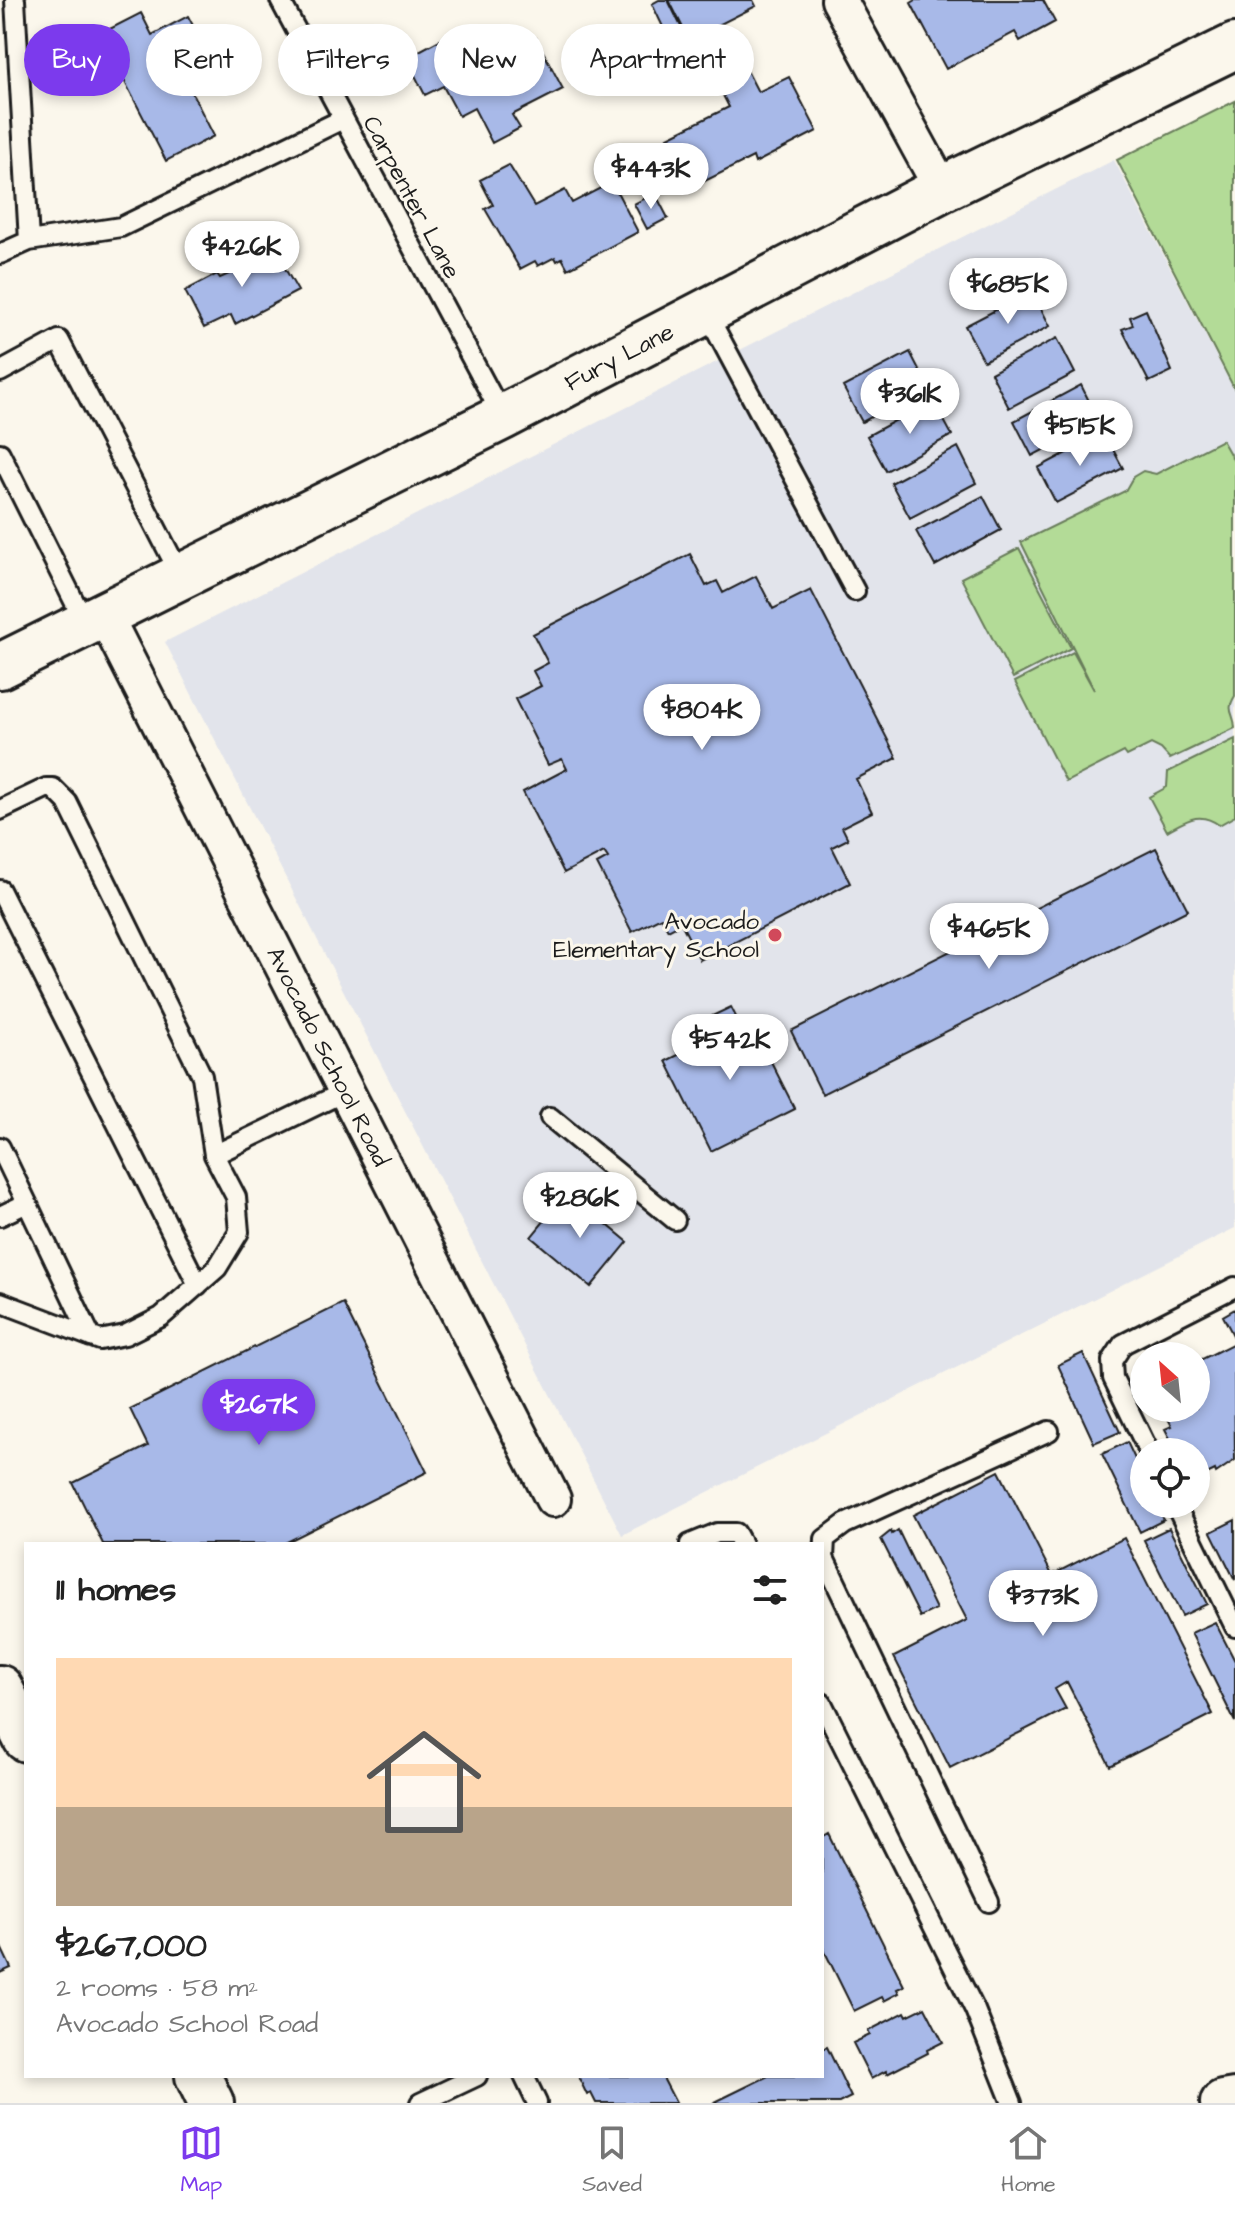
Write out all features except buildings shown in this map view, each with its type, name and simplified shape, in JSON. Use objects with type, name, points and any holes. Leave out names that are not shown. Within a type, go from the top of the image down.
[{"type":"main road","name":"Fury Lane","points":[[0,666],[503,417],[942,189],[1235,46]]},
{"type":"main road","points":[[0,1688],[24,1735]]},
{"type":"main road","points":[[199,2078],[211,2103]]},
{"type":"main road","points":[[1223,2103],[1235,2101]]},
{"type":"street","points":[[839,0],[942,189]]},
{"type":"street","name":"Avocado School Road","points":[[95,619],[346,1091],[553,1499]]},
{"type":"lane","points":[[15,0],[29,241]]},
{"type":"lane","name":"Carpenter Lane","points":[[280,0],[503,417]]},
{"type":"lane","points":[[0,254],[29,241],[121,227],[343,119]]},
{"type":"lane","points":[[706,312],[855,591]]},
{"type":"lane","points":[[0,372],[59,340],[181,576]]},
{"type":"lane","points":[[0,453],[95,619]]},
{"type":"lane","points":[[0,810],[46,788],[53,788],[67,802],[202,1076],[214,1155],[236,1197],[239,1232],[217,1268],[161,1317],[125,1335],[100,1340],[0,1302]]},
{"type":"lane","points":[[0,890],[198,1285]]},
{"type":"lane","points":[[214,1155],[346,1091]]},
{"type":"lane","points":[[550,1117],[675,1220]]},
{"type":"lane","points":[[0,1147],[91,1337]]},
{"type":"lane","points":[[0,1216],[27,1203]]},
{"type":"lane","points":[[1142,1438],[1113,1378],[1112,1361],[1123,1344],[1235,1287]]},
{"type":"lane","points":[[989,1902],[824,1558],[825,1539],[845,1524],[1049,1431]]},
{"type":"lane","points":[[1182,1518],[1235,1627]]},
{"type":"lane","points":[[695,1542],[717,1533],[736,1533],[741,1542]]},
{"type":"lane","points":[[824,1707],[975,2010],[1012,2103]]},
{"type":"lane","points":[[420,2103],[473,2078]]},
{"type":"lane","points":[[525,2078],[537,2103]]},
{"type":"shaded area","name":"Avocado Elementary School","points":[[1114,160],[1235,392],[1235,1228],[622,1535],[165,642]]},
{"type":"green space","points":[[1235,101],[1235,390],[1117,160]]},
{"type":"green space","points":[[1222,440],[1235,463],[1235,696],[1231,709],[1235,728],[1170,759],[1151,744],[1127,756],[1124,752],[1066,782],[1015,682],[1073,652],[1094,690],[1021,542],[1125,491],[1133,477],[1143,471],[1156,474]]},
{"type":"green space","points":[[1019,548],[1071,648],[1013,678],[961,578]]},
{"type":"green space","points":[[1235,739],[1235,816],[1219,825],[1205,818],[1193,819],[1167,831],[1149,797],[1167,787],[1168,772]]},
{"type":"place","name":"Avocado Elementary School","points":[[775,935]]}]
